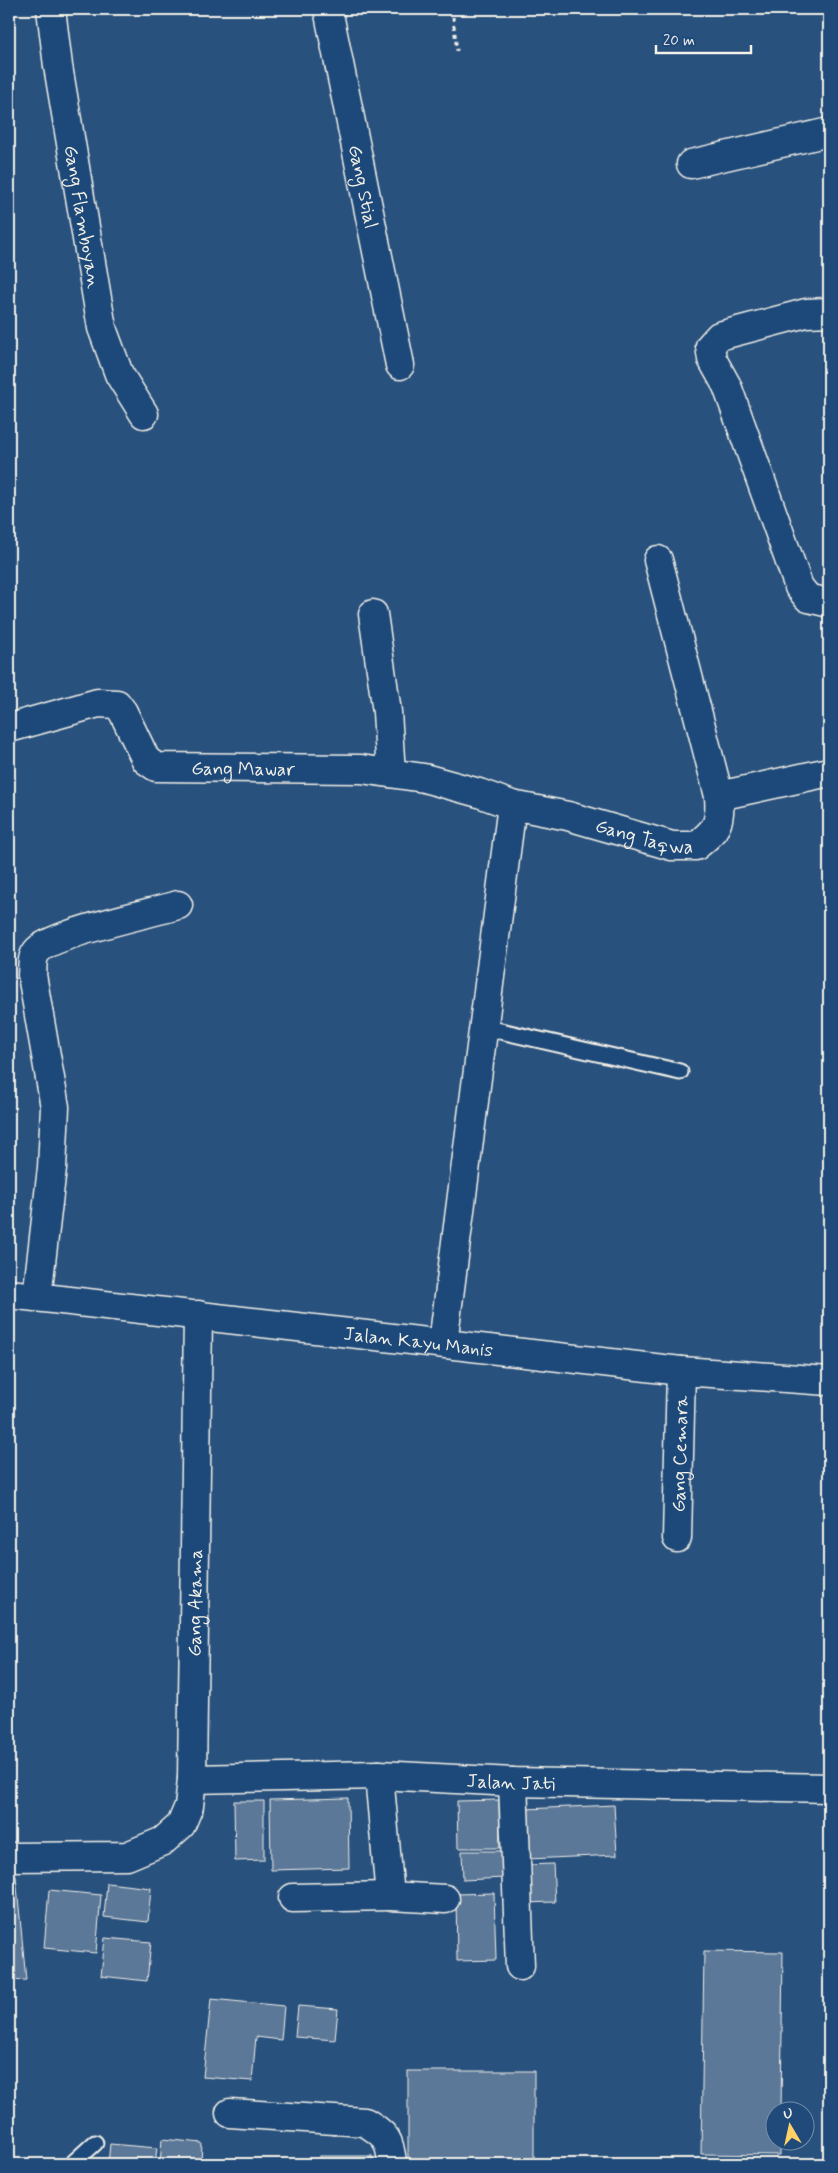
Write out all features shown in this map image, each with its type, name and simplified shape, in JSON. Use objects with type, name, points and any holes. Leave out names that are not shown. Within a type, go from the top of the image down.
[{"type":"street","name":"Gang Flamboyan","points":[[51,9],[58,66],[102,328],[119,374],[144,414]]},
{"type":"street","name":"Gang Stial","points":[[328,9],[400,365]]},
{"type":"street","points":[[691,164],[829,132]]},
{"type":"street","points":[[829,312],[806,313],[719,336],[710,346],[712,359],[727,386],[799,587],[808,598],[829,603]]},
{"type":"street","name":"Gang Taqwa","points":[[512,805],[568,816],[672,846],[696,846],[714,831],[720,811],[719,796],[658,560]]},
{"type":"street","points":[[373,614],[387,712],[391,773]]},
{"type":"street","name":"Gang Mawar","points":[[9,728],[98,703],[116,704],[123,712],[146,760],[156,766],[361,768],[424,778],[479,792],[512,805]]},
{"type":"street","points":[[719,796],[829,772]]},
{"type":"street","points":[[443,1343],[512,805]]},
{"type":"street","points":[[37,1297],[52,1168],[55,1107],[35,994],[33,957],[40,948],[60,938],[178,905]]},
{"type":"street","name":"Jalan Kayu Manis","points":[[9,1294],[681,1371],[829,1381]]},
{"type":"street","name":"Gang Akama","points":[[9,1857],[127,1856],[163,1842],[182,1825],[189,1806],[192,1779],[198,1316]]},
{"type":"street","name":"Gang Cemara","points":[[677,1538],[681,1371]]},
{"type":"street","points":[[380,1775],[390,1896]]},
{"type":"street","name":"Jalan Jati","points":[[192,1779],[380,1775],[513,1782],[829,1788]]},
{"type":"street","points":[[513,1782],[520,1966]]},
{"type":"street","points":[[293,1898],[390,1896],[445,1899]]},
{"type":"street","points":[[230,2113],[365,2122],[383,2133],[390,2151],[392,2164]]},
{"type":"lane","points":[[483,1027],[680,1072]]},
{"type":"lane","points":[[72,2164],[95,2143]]},
{"type":"path","points":[[452,9],[457,51]]},
{"type":"building","points":[[348,1798],[349,1868],[271,1870],[270,1800]]},
{"type":"building","points":[[499,1800],[500,1848],[458,1848],[457,1801]]},
{"type":"building","points":[[234,1801],[264,1801],[264,1860],[235,1861]]},
{"type":"building","points":[[614,1805],[617,1855],[528,1859],[525,1809]]},
{"type":"building","points":[[462,1851],[503,1851],[504,1878],[463,1880]]},
{"type":"building","points":[[553,1864],[555,1902],[524,1903],[522,1865]]},
{"type":"building","points":[[16,1876],[26,1980],[9,1981],[9,1877]]},
{"type":"building","points":[[107,1883],[151,1888],[148,1922],[104,1917]]},
{"type":"building","points":[[49,1890],[101,1895],[96,1953],[44,1948]]},
{"type":"building","points":[[494,1893],[496,1960],[457,1961],[456,1894]]},
{"type":"building","points":[[105,1938],[151,1942],[147,1981],[101,1976]]},
{"type":"building","points":[[704,1951],[783,1952],[781,2100],[766,2100],[766,2150],[780,2150],[780,2155],[701,2154]]},
{"type":"building","points":[[211,1999],[284,2006],[281,2040],[256,2037],[252,2081],[203,2077]]},
{"type":"building","points":[[298,2006],[338,2009],[335,2040],[295,2037]]},
{"type":"building","points":[[408,2071],[534,2071],[534,2164],[408,2164]]},
{"type":"building","points":[[162,2139],[202,2143],[201,2164],[160,2164]]},
{"type":"building","points":[[110,2144],[157,2148],[155,2164],[108,2164]]},
{"type":"building","points":[[320,2156],[372,2156],[372,2164],[320,2164]]}]
